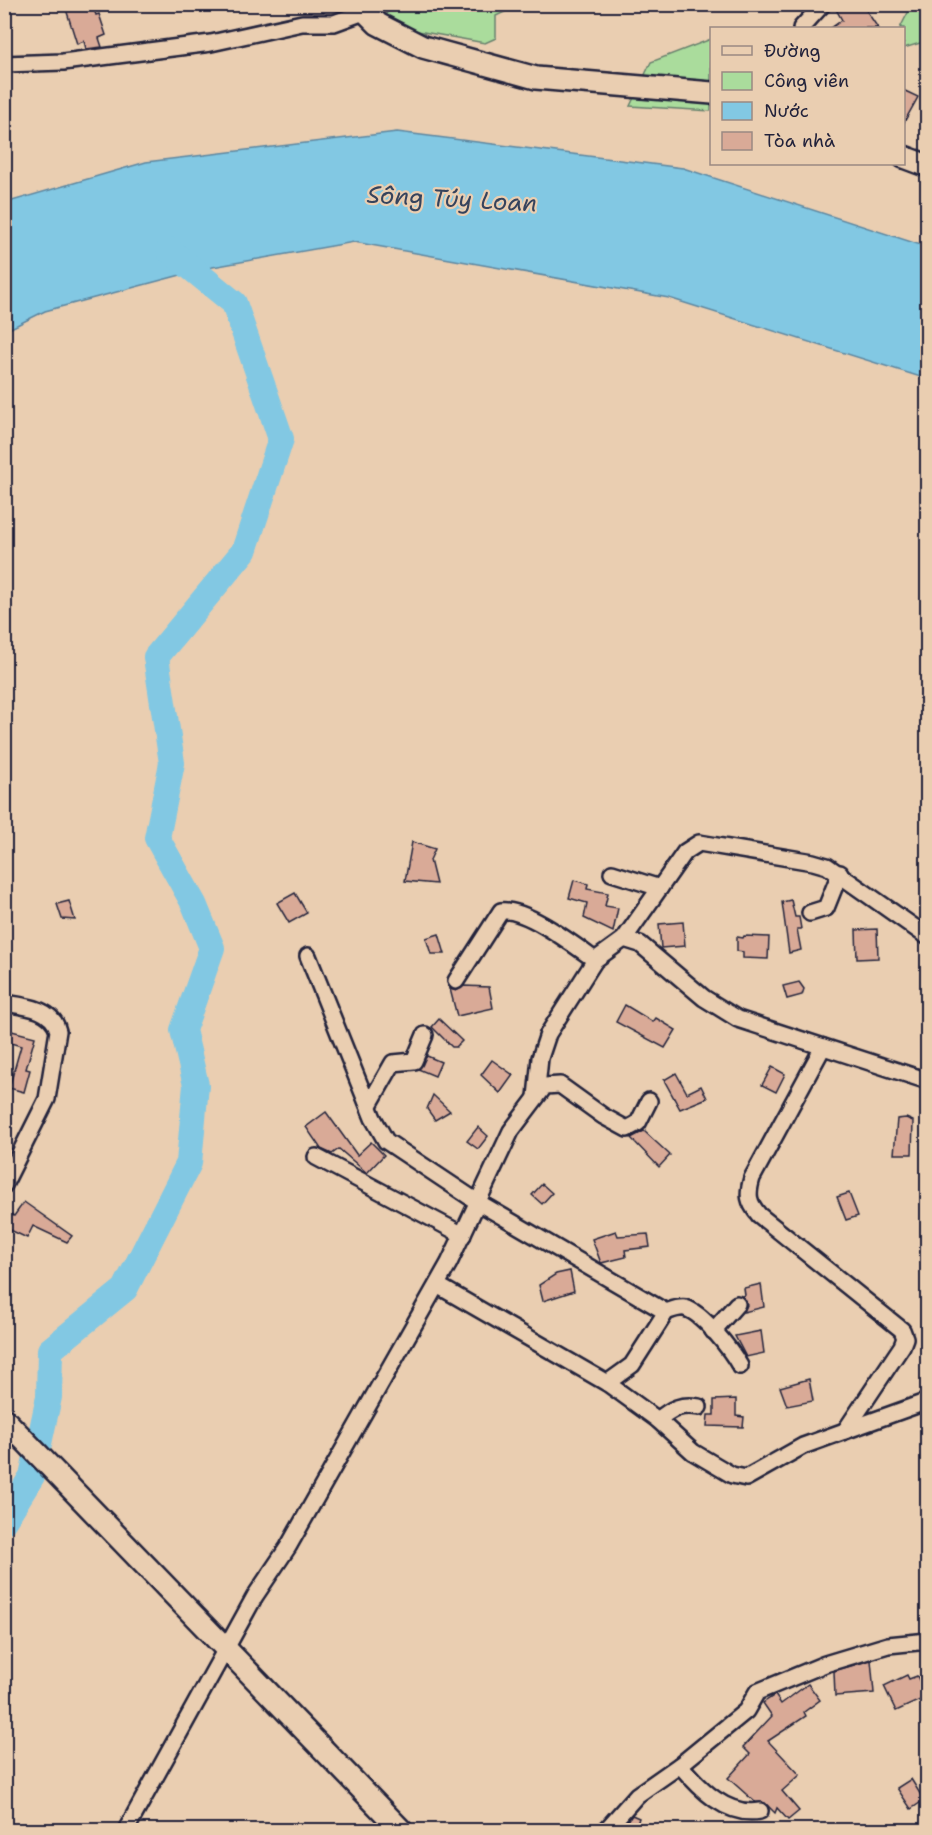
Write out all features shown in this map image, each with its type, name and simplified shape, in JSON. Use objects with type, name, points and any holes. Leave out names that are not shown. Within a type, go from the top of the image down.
[{"type":"street","points":[[802,27],[823,4]]},
{"type":"street","points":[[4,64],[63,62],[221,42],[302,23],[333,23],[361,8],[378,24],[423,47],[536,78],[710,93]]},
{"type":"street","points":[[905,158],[927,166]]},
{"type":"street","points":[[536,1100],[543,1047],[595,960],[624,939],[685,852],[699,843],[813,862],[840,873],[927,937]]},
{"type":"street","points":[[612,873],[660,888]]},
{"type":"street","points":[[810,913],[826,908],[840,873]]},
{"type":"street","points":[[456,981],[501,911],[508,910],[541,925],[595,960]]},
{"type":"street","points":[[624,939],[640,944],[704,998],[738,1019],[927,1081]]},
{"type":"street","points":[[308,956],[386,1141],[476,1201],[666,1312],[683,1308],[692,1312],[732,1351],[740,1366]]},
{"type":"street","points":[[4,1003],[48,1014],[57,1023],[58,1030],[47,1099],[4,1185]]},
{"type":"street","points":[[369,1105],[393,1063],[414,1060],[425,1035]]},
{"type":"street","points":[[823,1047],[752,1178],[748,1192],[749,1204],[759,1215],[902,1330],[904,1338],[902,1346],[845,1431]]},
{"type":"street","points":[[126,1830],[153,1778],[228,1650],[255,1596],[288,1547],[437,1285],[511,1131],[545,1086],[560,1085],[603,1116],[627,1129],[638,1123],[649,1101]]},
{"type":"street","points":[[316,1157],[463,1234]]},
{"type":"street","points":[[437,1285],[607,1383],[658,1420],[693,1452],[732,1475],[746,1478],[803,1446],[927,1401]]},
{"type":"street","points":[[713,1331],[737,1304]]},
{"type":"street","points":[[607,1383],[632,1365],[666,1312]]},
{"type":"street","points":[[658,1420],[669,1410],[684,1404],[699,1407]]},
{"type":"street","points":[[4,1419],[401,1830]]},
{"type":"street","points":[[606,1830],[637,1795],[680,1765],[746,1711],[757,1692],[825,1664],[888,1645],[927,1641]]},
{"type":"street","points":[[680,1765],[719,1803],[747,1813],[760,1811]]},
{"type":"green space","points":[[511,4],[513,8],[496,16],[496,38],[485,43],[412,30],[387,19],[386,5]]},
{"type":"green space","points":[[912,5],[927,5],[927,41],[905,48],[905,27],[901,27]]},
{"type":"green space","points":[[710,39],[710,111],[630,106],[651,62]]},
{"type":"water","name":"Sông Túy Loan","points":[[397,132],[683,168],[927,247],[927,379],[669,298],[354,242],[207,268],[45,311],[5,331],[5,203],[146,162]]},
{"type":"building","points":[[79,4],[92,4],[96,15],[99,14],[106,35],[99,38],[102,47],[86,49],[84,41],[77,44],[66,9]]},
{"type":"building","points":[[833,4],[862,4],[877,27],[832,27],[842,20]]},
{"type":"building","points":[[905,91],[918,97],[905,120]]},
{"type":"building","points":[[412,842],[435,849],[430,860],[436,884],[405,881]]},
{"type":"building","points":[[574,880],[588,884],[587,889],[608,893],[605,906],[618,908],[613,932],[584,918],[587,903],[569,898]]},
{"type":"building","points":[[295,893],[307,913],[289,923],[277,903]]},
{"type":"building","points":[[791,900],[795,917],[799,917],[801,929],[797,929],[801,950],[789,953],[782,902]]},
{"type":"building","points":[[69,901],[75,920],[62,919],[57,904]]},
{"type":"building","points":[[683,922],[685,946],[661,948],[659,924]]},
{"type":"building","points":[[877,929],[878,958],[857,959],[856,930]]},
{"type":"building","points":[[439,934],[445,954],[431,954],[426,938]]},
{"type":"building","points":[[744,936],[769,937],[768,959],[743,958],[743,952],[737,951],[737,937],[743,938]]},
{"type":"building","points":[[799,982],[804,989],[802,995],[787,999],[783,986]]},
{"type":"building","points":[[464,986],[489,987],[493,1008],[457,1016],[450,989],[456,991]]},
{"type":"building","points":[[625,1005],[653,1022],[656,1018],[676,1030],[665,1048],[616,1022]]},
{"type":"building","points":[[439,1019],[462,1041],[456,1047],[452,1047],[432,1027]]},
{"type":"building","points":[[4,1029],[35,1037],[26,1069],[30,1070],[24,1092],[9,1088],[21,1046],[4,1041]]},
{"type":"building","points":[[427,1056],[441,1062],[435,1076],[418,1069]]},
{"type":"building","points":[[492,1060],[513,1075],[500,1093],[481,1075]]},
{"type":"building","points":[[772,1067],[785,1074],[776,1092],[762,1085]]},
{"type":"building","points":[[676,1073],[687,1093],[701,1086],[707,1098],[680,1109],[664,1080]]},
{"type":"building","points":[[433,1095],[450,1111],[435,1120],[427,1109]]},
{"type":"building","points":[[326,1112],[357,1155],[371,1142],[384,1155],[367,1173],[339,1149],[332,1154],[321,1149],[306,1127]]},
{"type":"building","points":[[906,1118],[913,1121],[912,1154],[894,1154],[897,1119]]},
{"type":"building","points":[[478,1127],[488,1136],[478,1149],[467,1141]]},
{"type":"building","points":[[644,1131],[670,1155],[659,1167],[631,1138]]},
{"type":"building","points":[[542,1184],[552,1193],[542,1204],[532,1195]]},
{"type":"building","points":[[849,1193],[858,1216],[846,1220],[837,1197]]},
{"type":"building","points":[[24,1202],[72,1236],[67,1242],[33,1226],[27,1238],[4,1227],[4,1211],[14,1216]]},
{"type":"building","points":[[616,1231],[618,1236],[648,1234],[650,1247],[625,1250],[626,1257],[601,1263],[592,1239]]},
{"type":"building","points":[[570,1271],[574,1291],[543,1301],[539,1285],[556,1274]]},
{"type":"building","points":[[761,1284],[764,1307],[744,1312],[747,1305],[742,1296],[745,1295],[744,1288]]},
{"type":"building","points":[[761,1331],[764,1353],[746,1357],[735,1336]]},
{"type":"building","points":[[809,1379],[813,1401],[787,1406],[780,1387]]},
{"type":"building","points":[[736,1399],[736,1416],[744,1417],[743,1427],[707,1426],[708,1415],[714,1415],[714,1400]]},
{"type":"building","points":[[871,1660],[874,1693],[835,1696],[834,1671]]},
{"type":"building","points":[[907,1675],[909,1679],[917,1676],[927,1697],[896,1711],[884,1686]]},
{"type":"building","points":[[808,1684],[820,1700],[804,1712],[806,1716],[768,1741],[800,1775],[782,1791],[799,1811],[788,1820],[777,1808],[775,1813],[765,1803],[755,1802],[728,1778],[750,1754],[743,1747],[772,1716],[763,1703],[775,1695],[781,1704]]},
{"type":"building","points":[[911,1779],[924,1800],[911,1809],[897,1788]]},
{"type":"building","points":[[632,1815],[639,1818],[635,1830],[622,1830]]},
{"type":"waterway","points":[[4,1521],[32,1476],[49,1397],[50,1350],[125,1289],[189,1163],[196,1085],[183,1030],[212,948],[194,904],[157,838],[172,763],[156,657],[244,551],[281,439],[234,303],[169,250]]}]
